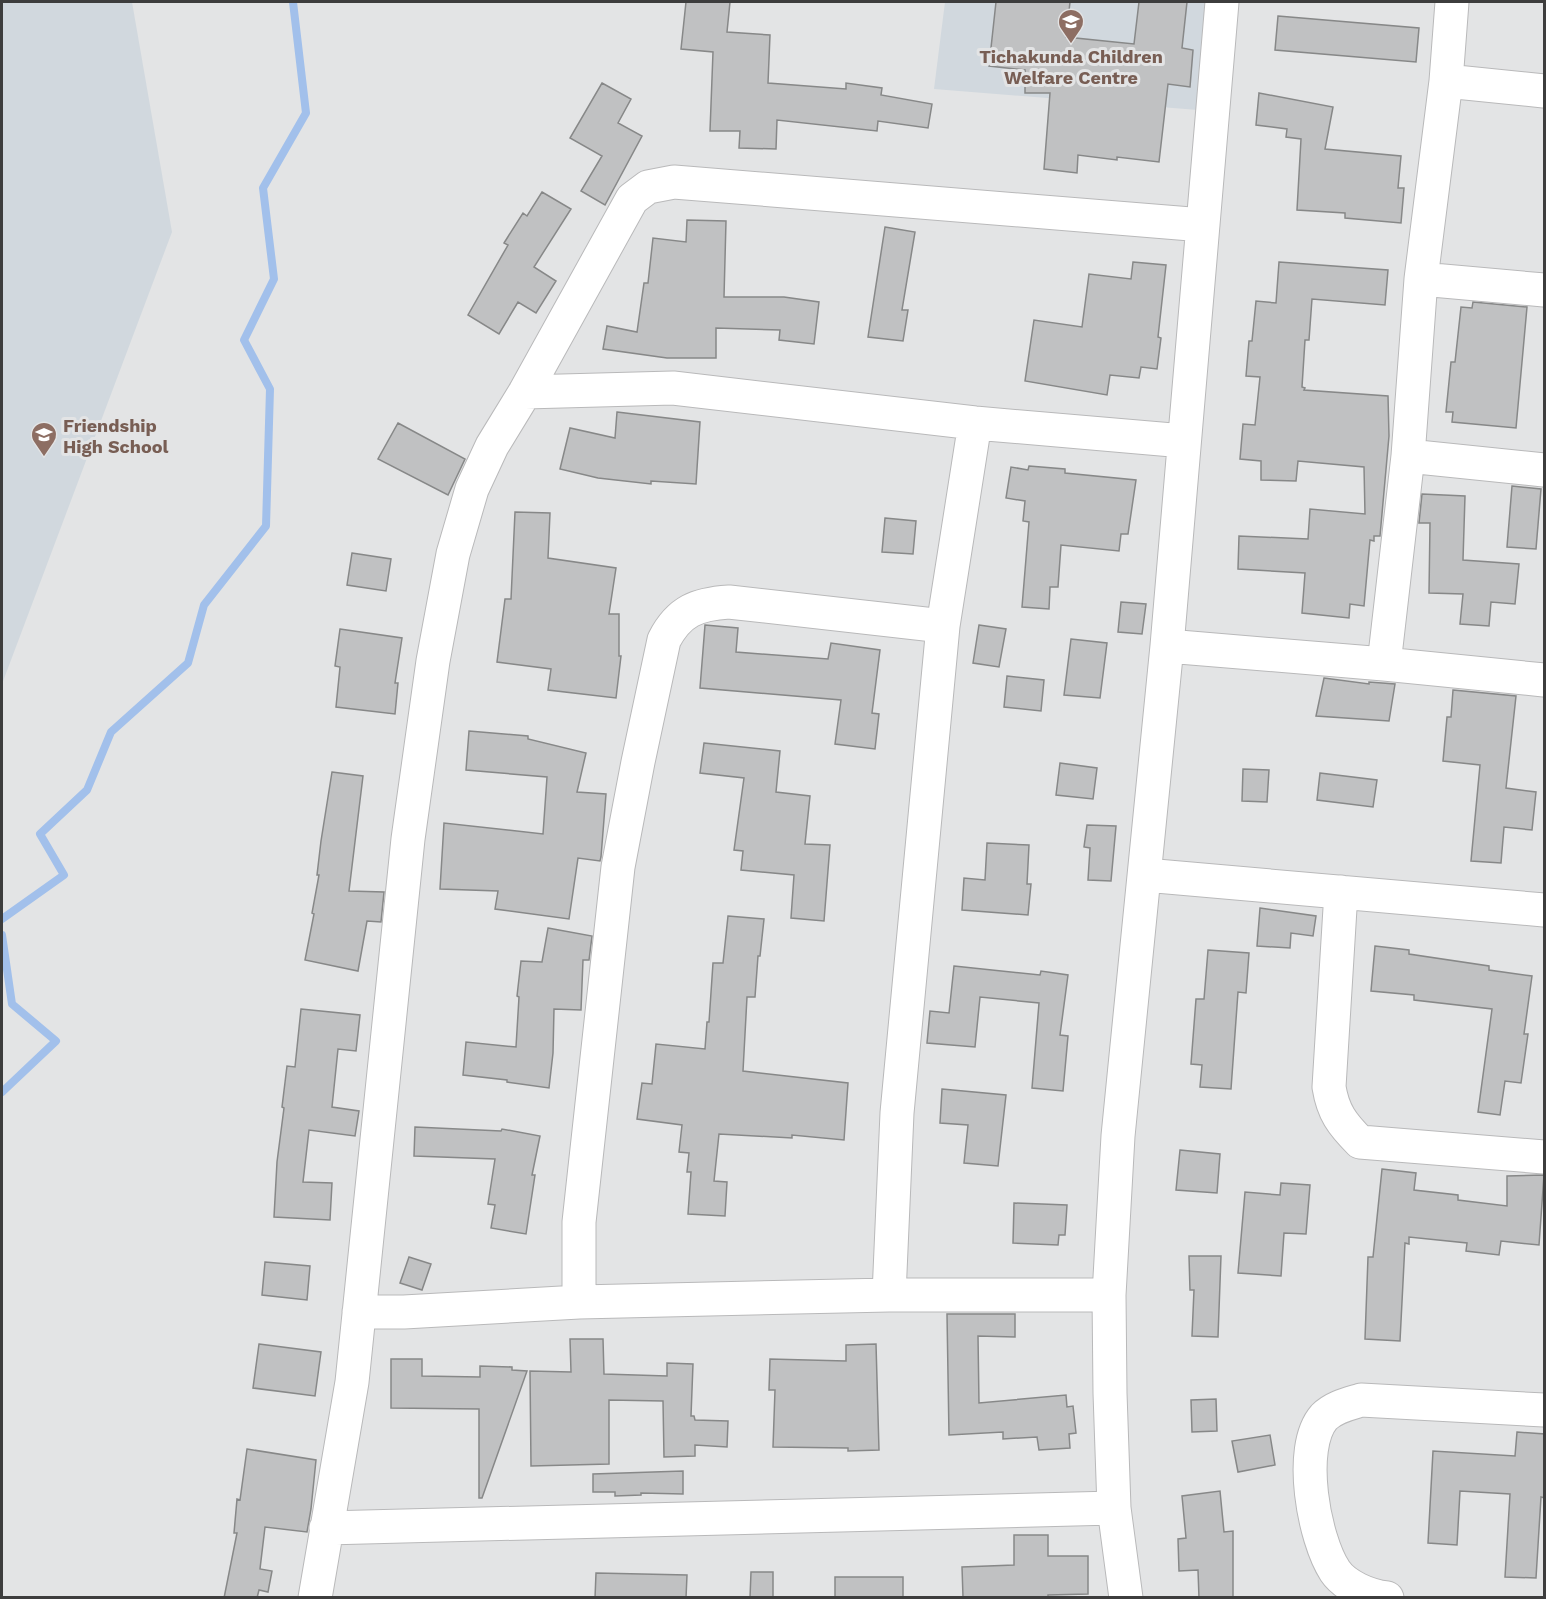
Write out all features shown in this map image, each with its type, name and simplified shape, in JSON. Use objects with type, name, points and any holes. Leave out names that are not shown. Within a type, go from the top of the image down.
[{"type":"street","points":[[1126,1598],[1114,1508],[1110,1393],[1109,1295],[1118,1137],[1167,646],[1222,2]]},
{"type":"street","points":[[1384,664],[1408,456],[1421,279],[1446,81],[1452,2]]},
{"type":"street","points":[[1446,81],[1545,91]]},
{"type":"street","points":[[315,1598],[351,1382],[407,851],[433,661],[453,554],[472,489],[492,446],[525,392],[632,199],[648,186],[674,182],[1203,225]]},
{"type":"street","points":[[1421,279],[1545,290]]},
{"type":"street","points":[[525,392],[673,388],[975,423],[1184,441]]},
{"type":"street","points":[[889,1295],[897,1113],[943,626],[975,423]]},
{"type":"street","points":[[1408,456],[1545,470]]},
{"type":"street","points":[[579,1302],[579,1222],[618,867],[664,640],[671,627],[692,609],[709,603],[729,602],[943,626]]},
{"type":"street","points":[[1167,646],[1545,680]]},
{"type":"street","points":[[1145,875],[1545,910]]},
{"type":"street","points":[[1341,892],[1329,1087],[1332,1104],[1342,1124],[1360,1142],[1545,1157]]},
{"type":"street","points":[[360,1312],[404,1312],[579,1302],[889,1295],[1109,1295]]},
{"type":"street","points":[[1387,1598],[1376,1596],[1348,1584],[1336,1572],[1324,1549],[1315,1523],[1311,1487],[1311,1451],[1316,1431],[1325,1417],[1341,1406],[1361,1400],[1545,1410]]},
{"type":"street","points":[[326,1528],[1114,1508]]},
{"type":"shaded area","name":"Friendship High School","points":[[2,2],[132,2],[172,232],[2,684]]},
{"type":"shaded area","name":"Tichakunda Children Welfare Centre","points":[[945,2],[1207,2],[1198,110],[934,89]]},
{"type":"building","points":[[686,2],[730,2],[727,32],[770,35],[768,83],[846,89],[846,83],[882,88],[881,95],[932,104],[928,128],[878,121],[877,131],[777,120],[776,149],[739,148],[740,131],[710,131],[713,52],[681,49]]},
{"type":"building","points":[[996,2],[1070,2],[1066,37],[1134,44],[1139,2],[1187,2],[1182,48],[1193,50],[1190,87],[1168,84],[1159,162],[1078,155],[1077,173],[1044,169],[1050,93],[1025,93],[1025,70],[989,66]]},
{"type":"building","points":[[1278,16],[1419,28],[1416,62],[1275,50]]},
{"type":"building","points":[[602,83],[631,99],[618,123],[642,136],[605,205],[581,191],[602,156],[570,138]]},
{"type":"building","points":[[1259,93],[1333,107],[1325,149],[1401,156],[1398,188],[1404,188],[1401,223],[1345,218],[1345,213],[1297,210],[1301,139],[1286,137],[1287,129],[1256,125]]},
{"type":"building","points":[[542,192],[571,209],[534,267],[556,281],[536,313],[518,302],[499,334],[468,315],[508,245],[504,243],[523,213],[527,216]]},
{"type":"building","points":[[687,220],[726,221],[724,297],[784,297],[819,302],[814,344],[779,340],[780,330],[716,328],[716,358],[667,358],[603,349],[607,326],[637,332],[644,283],[648,283],[653,238],[686,242]]},
{"type":"building","points":[[885,227],[915,232],[902,310],[908,310],[903,341],[868,337]]},
{"type":"building","points":[[1133,262],[1166,265],[1157,369],[1141,367],[1139,378],[1110,375],[1107,395],[1025,381],[1034,320],[1082,327],[1089,274],[1131,279]]},
{"type":"building","points":[[1279,262],[1388,270],[1385,305],[1312,299],[1309,340],[1305,340],[1302,387],[1305,388],[1304,390],[1388,396],[1389,436],[1380,536],[1374,536],[1374,541],[1370,540],[1364,606],[1350,604],[1349,618],[1302,613],[1305,573],[1238,569],[1239,536],[1308,539],[1310,509],[1365,514],[1364,467],[1298,461],[1296,481],[1261,480],[1261,461],[1240,459],[1243,424],[1255,425],[1260,377],[1246,376],[1256,301],[1276,303]]},
{"type":"building","points":[[1473,302],[1527,307],[1516,428],[1452,422],[1453,412],[1446,412],[1451,362],[1455,362],[1461,307],[1472,308]]},
{"type":"building","points":[[617,412],[700,422],[696,484],[651,481],[651,484],[598,478],[560,469],[570,428],[615,438]]},
{"type":"building","points":[[398,423],[465,459],[448,495],[378,459]]},
{"type":"building","points":[[1029,466],[1065,469],[1065,473],[1136,480],[1128,534],[1121,534],[1119,551],[1061,545],[1058,587],[1050,587],[1049,609],[1022,607],[1029,522],[1023,521],[1025,501],[1006,498],[1011,467],[1028,470]]},
{"type":"building","points":[[1512,486],[1541,489],[1536,549],[1507,547]]},
{"type":"building","points":[[1422,494],[1465,496],[1463,560],[1519,564],[1515,604],[1491,602],[1489,626],[1460,624],[1463,594],[1429,593],[1430,523],[1419,523]]},
{"type":"building","points":[[515,512],[550,513],[548,558],[616,568],[609,614],[619,614],[619,656],[621,656],[616,698],[548,690],[551,669],[497,662],[505,599],[511,599]]},
{"type":"building","points":[[885,518],[916,521],[913,554],[882,552]]},
{"type":"building","points":[[352,553],[391,559],[386,591],[347,585]]},
{"type":"building","points":[[1121,602],[1146,604],[1142,634],[1118,632]]},
{"type":"building","points":[[705,625],[738,628],[736,652],[828,659],[831,643],[880,650],[872,713],[879,714],[875,749],[835,744],[841,700],[700,688]]},
{"type":"building","points":[[979,625],[1006,629],[999,667],[973,663]]},
{"type":"building","points":[[340,629],[402,638],[395,683],[398,683],[395,714],[336,707],[340,667],[335,666]]},
{"type":"building","points":[[1071,639],[1107,643],[1100,698],[1064,695]]},
{"type":"building","points":[[1007,676],[1044,680],[1041,711],[1004,707]]},
{"type":"building","points":[[1324,678],[1369,684],[1369,682],[1395,684],[1389,721],[1316,716]]},
{"type":"building","points":[[1453,690],[1516,696],[1506,788],[1536,792],[1532,830],[1504,827],[1501,863],[1471,861],[1480,765],[1443,761],[1447,717],[1451,717]]},
{"type":"building","points":[[469,731],[528,736],[528,739],[586,753],[577,792],[606,794],[601,857],[600,861],[578,858],[569,919],[495,909],[498,891],[440,889],[444,823],[543,834],[547,777],[466,770]]},
{"type":"building","points":[[704,743],[780,751],[776,792],[810,796],[805,844],[830,845],[824,921],[791,918],[794,875],[741,870],[743,851],[734,850],[744,778],[700,773]]},
{"type":"building","points":[[1060,763],[1097,768],[1093,799],[1056,795]]},
{"type":"building","points":[[1243,769],[1269,770],[1267,802],[1242,801]]},
{"type":"building","points":[[332,772],[363,776],[349,891],[384,892],[381,922],[367,921],[358,971],[305,960],[314,914],[312,913],[319,875],[317,875],[321,841]]},
{"type":"building","points":[[1320,773],[1377,780],[1373,807],[1317,800]]},
{"type":"building","points":[[1087,825],[1116,826],[1111,881],[1088,880],[1090,848],[1084,847]]},
{"type":"building","points":[[987,843],[1029,845],[1027,884],[1031,884],[1028,915],[962,910],[964,878],[985,880]]},
{"type":"building","points":[[1260,908],[1316,916],[1313,936],[1291,933],[1290,948],[1257,946]]},
{"type":"building","points":[[728,916],[764,919],[755,997],[747,997],[743,1071],[848,1083],[844,1140],[792,1135],[792,1138],[719,1134],[714,1181],[727,1182],[725,1216],[688,1214],[691,1172],[687,1172],[689,1153],[679,1152],[682,1125],[637,1119],[642,1083],[652,1084],[656,1044],[705,1049],[713,963],[723,963]]},
{"type":"building","points":[[548,928],[592,936],[589,960],[583,960],[581,1010],[554,1009],[549,1088],[463,1075],[466,1042],[516,1047],[519,997],[517,996],[521,961],[542,962]]},
{"type":"building","points":[[1375,946],[1409,950],[1409,954],[1489,966],[1489,970],[1532,976],[1524,1034],[1528,1034],[1521,1083],[1505,1081],[1500,1115],[1478,1112],[1492,1009],[1414,1000],[1414,995],[1371,991]]},
{"type":"building","points":[[1208,950],[1249,953],[1246,993],[1238,992],[1231,1089],[1200,1087],[1202,1065],[1191,1064],[1196,999],[1204,999]]},
{"type":"building","points":[[954,966],[1040,975],[1041,971],[1068,975],[1060,1035],[1068,1036],[1063,1091],[1032,1088],[1039,1003],[980,997],[975,1047],[927,1043],[930,1011],[949,1013]]},
{"type":"building","points":[[301,1009],[360,1015],[356,1051],[338,1049],[332,1107],[359,1111],[355,1136],[309,1130],[303,1182],[332,1183],[330,1220],[274,1217],[287,1066],[295,1067]]},
{"type":"building","points":[[942,1089],[1006,1095],[998,1166],[964,1163],[968,1125],[940,1123]]},
{"type":"building","points":[[415,1127],[501,1131],[502,1129],[540,1136],[532,1175],[535,1175],[526,1234],[491,1228],[495,1205],[488,1204],[495,1159],[414,1156]]},
{"type":"building","points":[[1180,1150],[1220,1154],[1217,1193],[1176,1190]]},
{"type":"building","points":[[1382,1169],[1416,1173],[1414,1190],[1458,1195],[1458,1200],[1507,1206],[1507,1176],[1544,1175],[1539,1245],[1501,1241],[1499,1255],[1466,1251],[1467,1243],[1409,1237],[1409,1244],[1405,1243],[1400,1341],[1365,1339],[1368,1257],[1373,1257]]},
{"type":"building","points":[[1281,1183],[1310,1185],[1306,1234],[1284,1233],[1281,1276],[1238,1273],[1245,1192],[1280,1195]]},
{"type":"building","points":[[1014,1203],[1067,1205],[1065,1235],[1059,1235],[1058,1245],[1013,1243]]},
{"type":"building","points":[[1189,1256],[1221,1256],[1218,1337],[1192,1336],[1194,1290],[1190,1290]]},
{"type":"building","points":[[409,1257],[431,1264],[422,1290],[400,1283]]},
{"type":"building","points":[[265,1262],[310,1266],[307,1300],[262,1295]]},
{"type":"building","points":[[947,1314],[1015,1314],[1015,1337],[978,1336],[979,1403],[1066,1395],[1067,1407],[1073,1406],[1076,1433],[1069,1434],[1070,1448],[1039,1450],[1037,1437],[1003,1439],[1003,1432],[949,1435]]},
{"type":"building","points":[[570,1339],[603,1339],[604,1374],[667,1376],[667,1363],[693,1364],[691,1416],[694,1416],[695,1420],[728,1421],[727,1447],[695,1445],[695,1456],[664,1457],[663,1401],[609,1400],[609,1464],[531,1466],[530,1371],[571,1372]]},
{"type":"building","points":[[259,1344],[321,1352],[315,1396],[253,1388]]},
{"type":"building","points":[[876,1344],[879,1450],[848,1451],[848,1448],[773,1447],[775,1390],[769,1390],[770,1359],[846,1361],[846,1345]]},
{"type":"building","points":[[391,1359],[422,1359],[422,1376],[480,1377],[480,1366],[512,1367],[512,1370],[527,1371],[482,1498],[479,1498],[479,1409],[391,1408]]},
{"type":"building","points":[[1216,1399],[1217,1431],[1192,1432],[1191,1400]]},
{"type":"building","points":[[1517,1432],[1545,1434],[1545,1498],[1541,1497],[1536,1578],[1505,1577],[1510,1494],[1460,1491],[1457,1545],[1428,1543],[1433,1451],[1515,1456]]},
{"type":"building","points":[[1270,1435],[1275,1465],[1238,1472],[1232,1441]]},
{"type":"building","points":[[247,1449],[316,1460],[311,1509],[307,1532],[265,1527],[260,1569],[272,1571],[268,1592],[259,1590],[257,1598],[224,1598],[237,1533],[234,1533],[237,1499],[240,1500]]},
{"type":"building","points":[[683,1471],[683,1494],[641,1493],[641,1495],[615,1496],[615,1492],[593,1492],[593,1474]]},
{"type":"building","points":[[1220,1491],[1224,1532],[1233,1531],[1233,1598],[1199,1598],[1198,1570],[1179,1571],[1178,1539],[1186,1538],[1182,1496]]},
{"type":"building","points":[[1014,1535],[1048,1535],[1048,1556],[1088,1556],[1088,1594],[1048,1595],[1048,1597],[963,1597],[962,1567],[1014,1565]]},
{"type":"building","points":[[751,1572],[773,1572],[773,1598],[750,1598]]},
{"type":"building","points":[[596,1573],[687,1575],[686,1598],[595,1598]]},
{"type":"building","points":[[835,1577],[903,1577],[903,1598],[835,1598]]},
{"type":"waterway","points":[[2,919],[64,875],[40,834],[87,790],[111,732],[188,663],[204,605],[266,526],[270,389],[244,340],[274,279],[263,188],[306,113],[293,2]]},
{"type":"waterway","points":[[2,935],[12,1004],[56,1041],[2,1092]]},
{"type":"place","name":"Tichakunda Children Welfare Centre","points":[[1071,45]]},
{"type":"place","name":"Friendship High School","points":[[44,458]]}]
